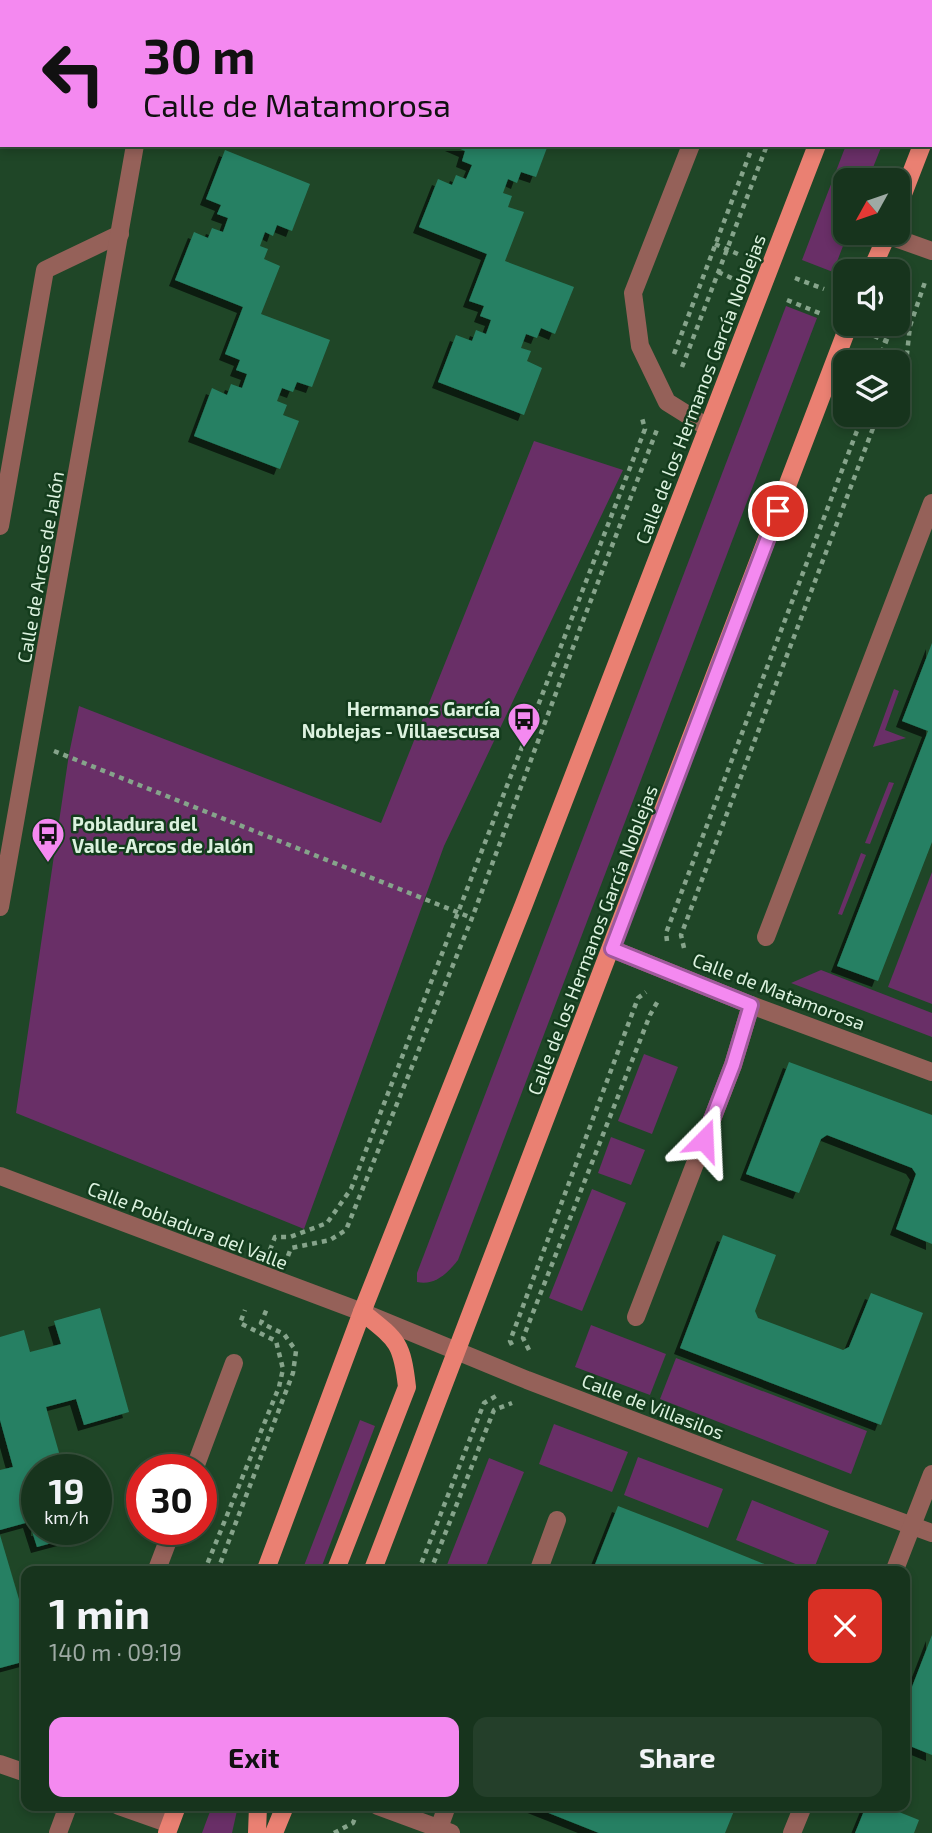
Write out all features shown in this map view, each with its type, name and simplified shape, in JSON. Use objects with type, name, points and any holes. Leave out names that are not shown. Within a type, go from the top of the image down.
[{"type":"main road","name":"Calle de los Hermanos García Noblejas","points":[[267,1566],[362,1312],[816,147]]},
{"type":"main road","points":[[910,175],[921,147]]},
{"type":"main road","name":"Calle de los Hermanos García Noblejas","points":[[374,1566],[844,336]]},
{"type":"main road","points":[[337,1566],[407,1387],[404,1357],[391,1335],[362,1312]]},
{"type":"main road","points":[[169,1828],[175,1811]]},
{"type":"main road","points":[[257,1833],[258,1811]]},
{"type":"main road","points":[[274,1833],[283,1811]]},
{"type":"street","name":"Calle de Arcos de Jalón","points":[[0,907],[135,147]]},
{"type":"street","points":[[690,147],[633,293],[640,346],[667,402],[707,427]]},
{"type":"street","points":[[0,526],[45,270],[120,234]]},
{"type":"street","points":[[910,243],[932,251]]},
{"type":"street","points":[[766,937],[932,503]]},
{"type":"street","name":"Calle de Matamorosa","points":[[612,949],[751,1005],[932,1072]]},
{"type":"street","points":[[636,1317],[733,1065],[751,1005]]},
{"type":"street","name":"Calle Pobladura del Valle","points":[[0,1176],[362,1312]]},
{"type":"street","name":"Calle de Villasilos","points":[[362,1312],[810,1489],[932,1533]]},
{"type":"street","points":[[200,1454],[234,1363]]},
{"type":"street","points":[[896,1566],[932,1474]]},
{"type":"street","points":[[540,1566],[557,1520]]},
{"type":"street","points":[[158,1566],[166,1545]]},
{"type":"street","points":[[0,1764],[21,1771]]},
{"type":"street","points":[[58,1833],[66,1811]]},
{"type":"street","points":[[130,1811],[169,1828]]},
{"type":"street","points":[[391,1811],[445,1831],[447,1811]]},
{"type":"street","points":[[792,1833],[801,1811]]},
{"type":"path","points":[[668,361],[674,354],[752,147]]},
{"type":"path","points":[[678,376],[766,147]]},
{"type":"path","points":[[716,244],[738,254]]},
{"type":"path","points":[[718,272],[727,277]]},
{"type":"path","points":[[792,276],[824,289]]},
{"type":"path","points":[[910,326],[925,282]]},
{"type":"path","points":[[785,299],[815,311]]},
{"type":"path","points":[[267,1257],[275,1237],[290,1237],[327,1223],[351,1189],[645,429],[640,408]]},
{"type":"path","points":[[284,1264],[291,1248],[330,1240],[346,1230],[472,918],[659,424]]},
{"type":"path","points":[[668,947],[666,933],[858,427]]},
{"type":"path","points":[[686,953],[681,935],[873,427]]},
{"type":"path","points":[[30,746],[62,752],[472,918]]},
{"type":"path","points":[[516,1355],[510,1341],[638,999],[655,984]]},
{"type":"path","points":[[535,1361],[523,1338],[653,1008],[656,1001],[664,995]]},
{"type":"path","points":[[206,1566],[279,1387],[283,1369],[276,1341],[240,1323],[246,1310]]},
{"type":"path","points":[[219,1566],[293,1373],[296,1351],[284,1334],[261,1323],[264,1316]]},
{"type":"path","points":[[420,1566],[484,1403],[501,1394]]},
{"type":"path","points":[[432,1566],[494,1410],[519,1400]]},
{"type":"path","points":[[334,1833],[352,1823],[356,1814]]},
{"type":"shaded area","points":[[845,147],[881,147],[873,168],[837,168]]},
{"type":"shaded area","points":[[833,179],[833,245],[843,245],[838,259],[833,259],[833,272],[802,260]]},
{"type":"shaded area","points":[[786,306],[817,318],[458,1260],[440,1278],[417,1282],[417,1273]]},
{"type":"shaded area","points":[[534,441],[623,470],[444,846],[304,1229],[16,1113],[69,754],[79,706],[381,823]]},
{"type":"shaded area","points":[[894,689],[899,691],[885,730],[906,738],[873,747]]},
{"type":"shaded area","points":[[889,782],[894,783],[870,844],[865,843]]},
{"type":"shaded area","points":[[861,853],[866,855],[842,915],[838,914]]},
{"type":"shaded area","points":[[932,872],[932,1004],[888,987]]},
{"type":"shaded area","points":[[821,970],[932,1013],[932,1037],[791,983]]},
{"type":"shaded area","points":[[644,1054],[678,1067],[652,1134],[618,1121]]},
{"type":"shaded area","points":[[611,1137],[645,1150],[631,1185],[598,1173]]},
{"type":"shaded area","points":[[592,1189],[626,1203],[582,1311],[549,1298]]},
{"type":"shaded area","points":[[591,1325],[666,1354],[650,1395],[575,1367]]},
{"type":"shaded area","points":[[676,1358],[867,1431],[851,1474],[660,1399]]},
{"type":"shaded area","points":[[360,1420],[375,1426],[322,1566],[304,1566]]},
{"type":"shaded area","points":[[554,1424],[628,1452],[612,1492],[539,1464]]},
{"type":"shaded area","points":[[638,1457],[723,1489],[708,1528],[624,1495]]},
{"type":"shaded area","points":[[489,1458],[524,1472],[486,1566],[447,1566]]},
{"type":"shaded area","points":[[752,1500],[829,1531],[815,1566],[801,1566],[736,1540]]},
{"type":"shaded area","points":[[210,1811],[237,1811],[232,1833],[202,1833]]},
{"type":"building","points":[[456,147],[547,147],[536,177],[521,172],[517,183],[508,179],[503,193],[512,196],[508,207],[524,212],[505,261],[574,287],[555,334],[541,328],[537,338],[526,334],[521,348],[531,351],[527,361],[542,368],[524,415],[438,382],[456,335],[472,341],[476,330],[486,334],[491,320],[480,316],[484,306],[469,301],[487,254],[419,227],[438,179],[452,185],[456,175],[466,179],[472,165],[462,161],[465,151]]},
{"type":"building","points":[[225,150],[310,184],[292,231],[277,225],[273,236],[265,232],[260,246],[268,249],[264,259],[280,266],[261,314],[330,340],[312,387],[297,382],[293,392],[282,388],[277,401],[287,405],[283,415],[299,421],[280,469],[194,436],[212,388],[227,395],[231,384],[242,388],[247,374],[236,370],[240,360],[225,354],[243,307],[175,280],[194,232],[208,238],[212,228],[223,232],[228,218],[217,214],[221,205],[206,199]]},
{"type":"building","points":[[932,643],[932,842],[878,981],[837,966],[928,731],[902,721]]},
{"type":"building","points":[[789,1062],[932,1115],[932,1244],[896,1229],[916,1174],[912,1168],[827,1135],[821,1139],[799,1193],[746,1174]]},
{"type":"building","points":[[723,1235],[776,1255],[755,1311],[758,1318],[843,1350],[849,1347],[871,1293],[923,1313],[881,1425],[680,1348]]},
{"type":"building","points":[[100,1308],[129,1412],[84,1425],[76,1399],[46,1407],[59,1454],[21,1454],[21,1524],[0,1530],[0,1470],[13,1467],[0,1420],[0,1337],[24,1330],[30,1352],[61,1344],[54,1321]]},
{"type":"building","points":[[618,1506],[769,1566],[594,1566]]},
{"type":"building","points":[[0,1535],[21,1606],[21,1662],[0,1668]]},
{"type":"building","points":[[932,1635],[932,1755],[910,1746],[910,1692]]},
{"type":"building","points":[[544,1811],[734,1811],[725,1833],[599,1833]]},
{"type":"building","points":[[864,1811],[896,1811],[919,1820],[914,1833],[855,1833]]},
{"type":"place","name":"Hermanos García Noblejas - Villaescusa","points":[[524,749]]},
{"type":"place","name":"Pobladura del Valle-Arcos de Jalón","points":[[48,864]]},
{"type":"route","points":[[704,1140],[733,1065],[751,1005],[612,949],[778,511]]}]
